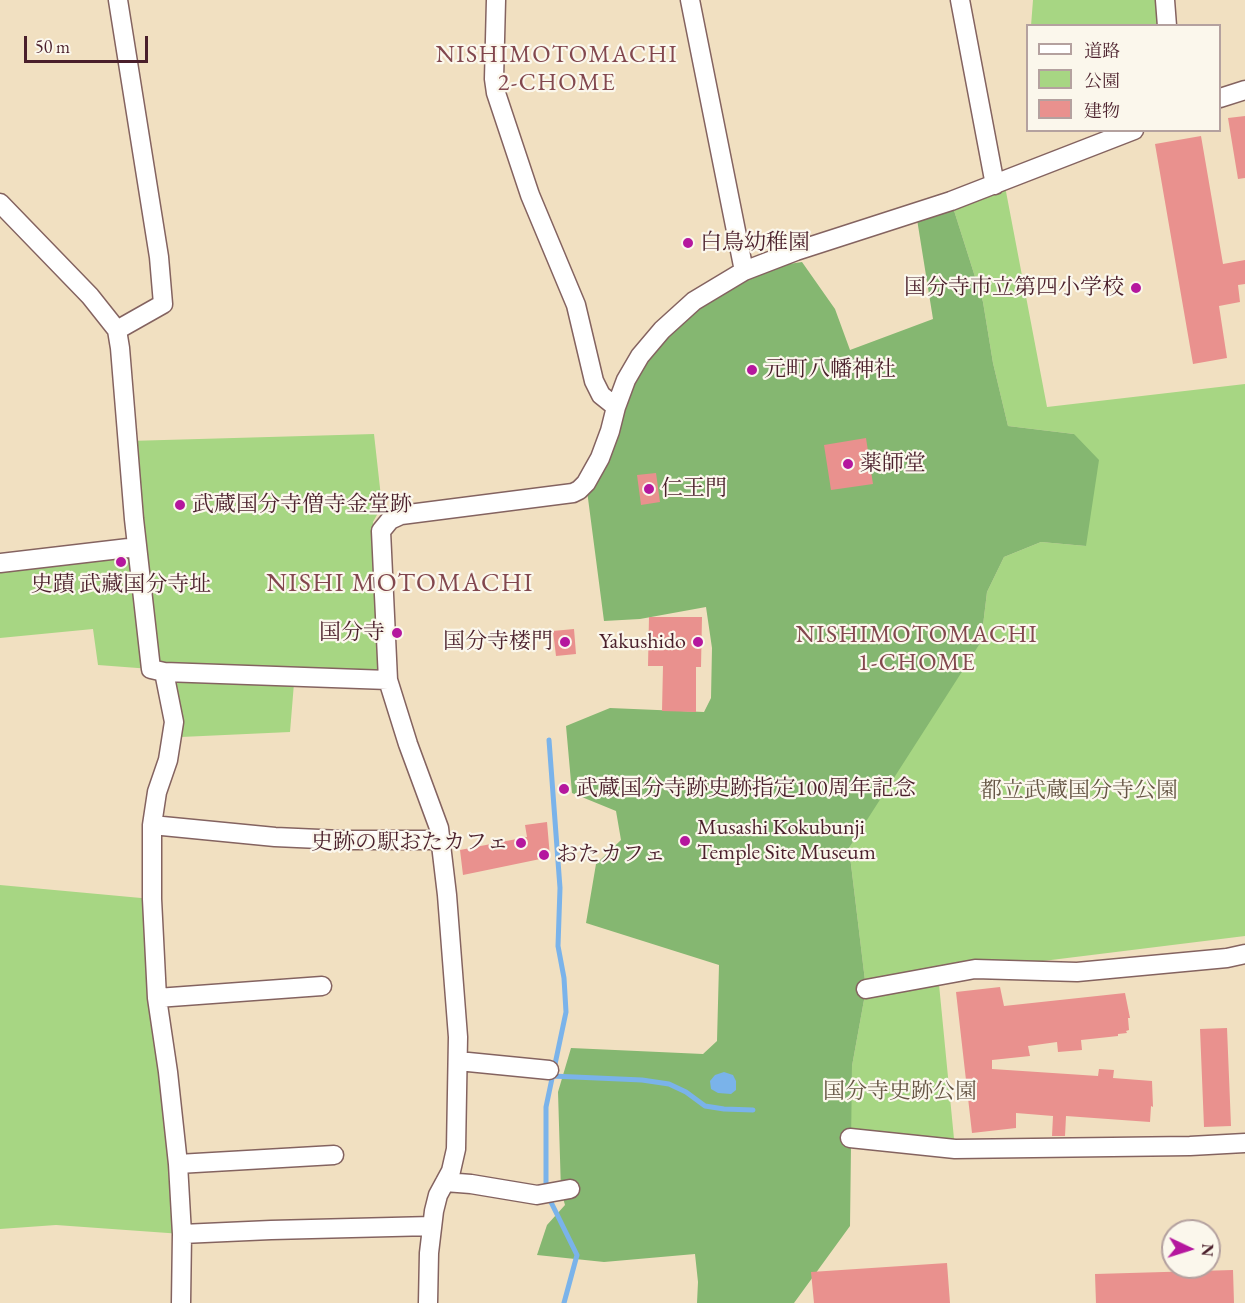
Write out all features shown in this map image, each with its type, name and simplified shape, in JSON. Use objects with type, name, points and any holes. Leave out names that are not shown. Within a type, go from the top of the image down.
[{"type":"street","points":[[117,330],[163,304],[159,257],[118,0]]},
{"type":"street","points":[[496,0],[494,79],[496,93],[530,195],[576,305],[594,381],[602,395],[616,407]]},
{"type":"street","points":[[690,0],[744,271]]},
{"type":"street","points":[[960,0],[995,184]]},
{"type":"street","points":[[1165,0],[1167,24]]},
{"type":"street","points":[[1221,98],[1245,90]]},
{"type":"street","points":[[428,1303],[432,1226],[438,1195],[451,1171],[456,1149],[458,1061],[455,987],[440,828],[408,744],[388,680],[381,531],[390,520],[416,512],[573,493],[579,490],[586,483],[600,458],[626,380],[636,364],[662,330],[694,301],[744,271],[796,251],[951,201],[1129,132]]},
{"type":"street","points":[[0,202],[90,296],[117,330],[151,669],[164,672],[388,680]]},
{"type":"street","points":[[0,563],[137,547]]},
{"type":"street","points":[[164,672],[174,722],[168,760],[157,792],[152,825],[152,899],[157,998],[170,1082],[178,1164],[182,1234],[181,1303]]},
{"type":"street","points":[[152,825],[320,839],[442,840]]},
{"type":"street","points":[[866,989],[975,969],[1077,972],[1227,958],[1245,954]]},
{"type":"street","points":[[157,998],[322,986]]},
{"type":"street","points":[[458,1061],[549,1070]]},
{"type":"street","points":[[850,1138],[974,1150],[1245,1143]]},
{"type":"street","points":[[178,1164],[334,1155]]},
{"type":"street","points":[[445,1182],[543,1194],[570,1189]]},
{"type":"street","points":[[182,1234],[432,1226]]},
{"type":"green space","points":[[1033,0],[1165,0],[1167,24],[1031,24]]},
{"type":"green space","name":"都立武蔵国分寺公園","points":[[1004,181],[1047,407],[1245,384],[1245,936],[938,974],[955,1149],[850,1138],[852,1066],[866,989],[849,848],[908,751],[981,642],[987,592],[1004,557],[1041,542],[1086,546],[1074,434],[1008,426],[993,363],[983,302],[951,201]]},
{"type":"green space","points":[[951,201],[983,302],[993,363],[1008,426],[1074,434],[1099,460],[1086,546],[1041,542],[1004,557],[987,592],[981,642],[849,848],[866,989],[852,1066],[850,1226],[794,1303],[697,1303],[698,1282],[695,1254],[604,1262],[537,1255],[547,1225],[565,1205],[561,1191],[558,1092],[571,1048],[703,1054],[717,1041],[719,965],[586,923],[596,864],[621,840],[616,811],[572,793],[566,726],[610,708],[704,712],[711,698],[712,648],[706,607],[640,619],[604,621],[586,483],[640,356],[744,271],[802,262],[835,309],[850,350],[933,319],[916,213]]},
{"type":"green space","points":[[374,434],[382,506],[373,522],[388,651],[382,672],[151,669],[98,665],[93,629],[0,638],[0,563],[137,547],[129,441]]},
{"type":"green space","points":[[178,681],[294,683],[290,732],[181,737],[173,683]]},
{"type":"green space","points":[[0,885],[152,899],[182,1234],[56,1225],[0,1229]]},
{"type":"water","points":[[724,1072],[733,1075],[736,1081],[736,1090],[731,1094],[718,1093],[711,1089],[710,1081],[715,1075]]},
{"type":"building","points":[[1245,116],[1245,178],[1238,179],[1228,118]]},
{"type":"building","points":[[1201,136],[1223,264],[1245,260],[1245,284],[1238,285],[1240,302],[1219,306],[1227,358],[1193,364],[1155,144]]},
{"type":"building","name":"薬師堂","points":[[866,438],[873,484],[831,490],[824,445]]},
{"type":"building","name":"仁王門","points":[[656,473],[660,502],[641,505],[637,475]]},
{"type":"building","points":[[649,617],[702,617],[701,667],[696,667],[696,712],[662,711],[663,666],[648,666]]},
{"type":"building","name":"国分寺楼門","points":[[574,629],[576,654],[556,656],[553,631]]},
{"type":"building","name":"史跡の駅おたカフェ","points":[[547,822],[550,857],[463,875],[460,850],[527,837],[525,825]]},
{"type":"building","points":[[1000,987],[1004,1006],[1125,993],[1130,1018],[1128,1018],[1127,1033],[1081,1040],[1082,1050],[1058,1052],[1057,1042],[1028,1046],[1030,1056],[992,1060],[992,1069],[1098,1076],[1099,1069],[1114,1070],[1113,1078],[1152,1081],[1153,1107],[1151,1106],[1150,1122],[1066,1116],[1065,1136],[1052,1136],[1053,1116],[1016,1113],[1016,1128],[972,1133],[956,992]]},
{"type":"building","points":[[1227,1028],[1231,1126],[1204,1127],[1200,1029]]},
{"type":"building","points":[[947,1263],[950,1303],[814,1303],[811,1272]]},
{"type":"building","points":[[1221,1270],[1233,1270],[1234,1303],[1096,1303],[1095,1274],[1161,1272],[1161,1279],[1221,1279]]},
{"type":"waterway","points":[[549,740],[560,888],[558,946],[564,978],[566,1012],[546,1107],[546,1192],[577,1255],[564,1303]]},
{"type":"waterway","points":[[552,1076],[642,1080],[669,1084],[686,1092],[705,1106],[753,1110]]},
{"type":"place","name":"白鳥幼稚園","points":[[688,243]]},
{"type":"place","name":"国分寺市立第四小学校","points":[[1136,288]]},
{"type":"place","name":"元町八幡神社","points":[[752,370]]},
{"type":"place","name":"薬師堂","points":[[848,464]]},
{"type":"place","name":"仁王門","points":[[649,489]]},
{"type":"place","name":"武蔵国分寺僧寺金堂跡","points":[[180,505]]},
{"type":"place","name":"史蹟 武藏国分寺址","points":[[121,562]]},
{"type":"place","name":"国分寺","points":[[397,633]]},
{"type":"place","name":"国分寺楼門","points":[[565,642]]},
{"type":"place","name":"Yakushido","points":[[698,642]]},
{"type":"place","name":"武蔵国分寺跡史跡指定100周年記念","points":[[564,789]]},
{"type":"place","name":"Musashi Kokubunji Temple Site Museum","points":[[685,841]]},
{"type":"place","name":"史跡の駅おたカフェ","points":[[521,843]]},
{"type":"place","name":"おたカフェ","points":[[544,855]]},
{"type":"district","name":"NISHIMOTOMACHI 2-CHOME","points":[[557,69]]},
{"type":"district","name":"NISHI MOTOMACHI","points":[[400,584]]},
{"type":"district","name":"NISHIMOTOMACHI 1-CHOME","points":[[917,649]]},
{"type":"park label","name":"国分寺史跡公園","points":[[900,1092]]}]
